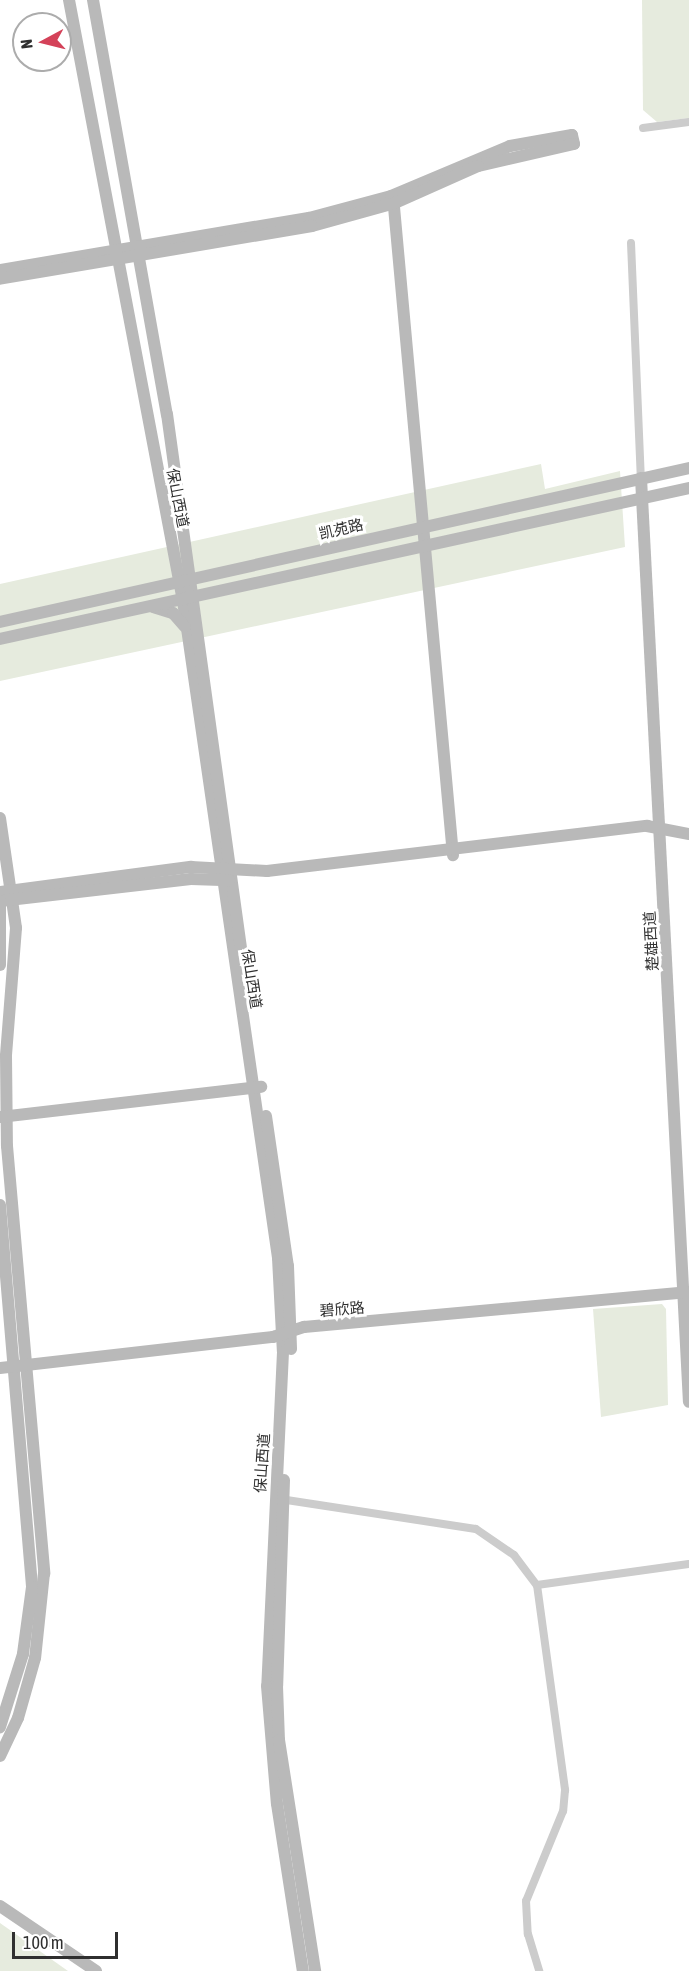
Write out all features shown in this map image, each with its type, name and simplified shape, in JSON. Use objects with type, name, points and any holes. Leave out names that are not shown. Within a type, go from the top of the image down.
[{"type":"main road","name":"保山西道","points":[[69,0],[116,255],[185,579]]},
{"type":"main road","name":"保山西道","points":[[93,0],[138,251],[185,579],[185,599],[193,630],[287,1303],[295,1326],[287,1352],[268,1708],[277,1804],[303,1971]]},
{"type":"main road","points":[[0,279],[138,251],[312,226],[393,200],[478,166],[574,144],[572,135],[510,147],[393,200]]},
{"type":"main road","points":[[393,200],[453,852]]},
{"type":"main road","points":[[0,270],[116,255]]},
{"type":"main road","name":"凯苑路","points":[[0,622],[423,525],[689,468]]},
{"type":"main road","name":"楚雄西道","points":[[641,478],[686,1289],[689,1402]]},
{"type":"main road","points":[[0,639],[425,544],[689,488]]},
{"type":"main road","points":[[144,590],[185,599]]},
{"type":"main road","points":[[146,607],[173,613],[193,630]]},
{"type":"main road","points":[[0,818],[13,893],[3,1117],[20,1363],[32,1587],[23,1654],[0,1727]]},
{"type":"main road","points":[[0,892],[13,893],[191,879],[661,831],[689,834]]},
{"type":"main road","points":[[661,831],[689,841]]},
{"type":"main road","points":[[0,965],[0,901],[13,893]]},
{"type":"main road","points":[[3,1117],[257,1087]]},
{"type":"main road","points":[[0,1205],[43,1561],[42,1616],[29,1684],[0,1756]]},
{"type":"main road","name":"碧欣路","points":[[0,1365],[295,1326],[686,1289]]},
{"type":"main road","points":[[287,1303],[297,1316],[295,1326],[297,1335],[287,1352]]},
{"type":"main road","name":"保山西道","points":[[279,1499],[277,1665],[279,1740],[315,1971]]},
{"type":"main road","points":[[0,1908],[89,1971]]},
{"type":"main road","points":[[0,1908],[96,1971]]},
{"type":"street","points":[[643,128],[689,122]]},
{"type":"street","points":[[631,243],[641,478]]},
{"type":"street","points":[[279,1499],[476,1529],[514,1555],[537,1585],[566,1790],[563,1811],[526,1901],[528,1934],[539,1971]]},
{"type":"street","points":[[537,1585],[689,1564]]},
{"type":"shaded area","points":[[642,0],[689,0],[689,118],[657,122],[643,110]]},
{"type":"shaded area","points":[[541,464],[545,489],[620,471],[625,547],[0,681],[0,584]]},
{"type":"shaded area","points":[[662,1304],[666,1309],[668,1405],[601,1417],[593,1309]]},
{"type":"shaded area","points":[[0,1923],[68,1971],[0,1971]]}]
